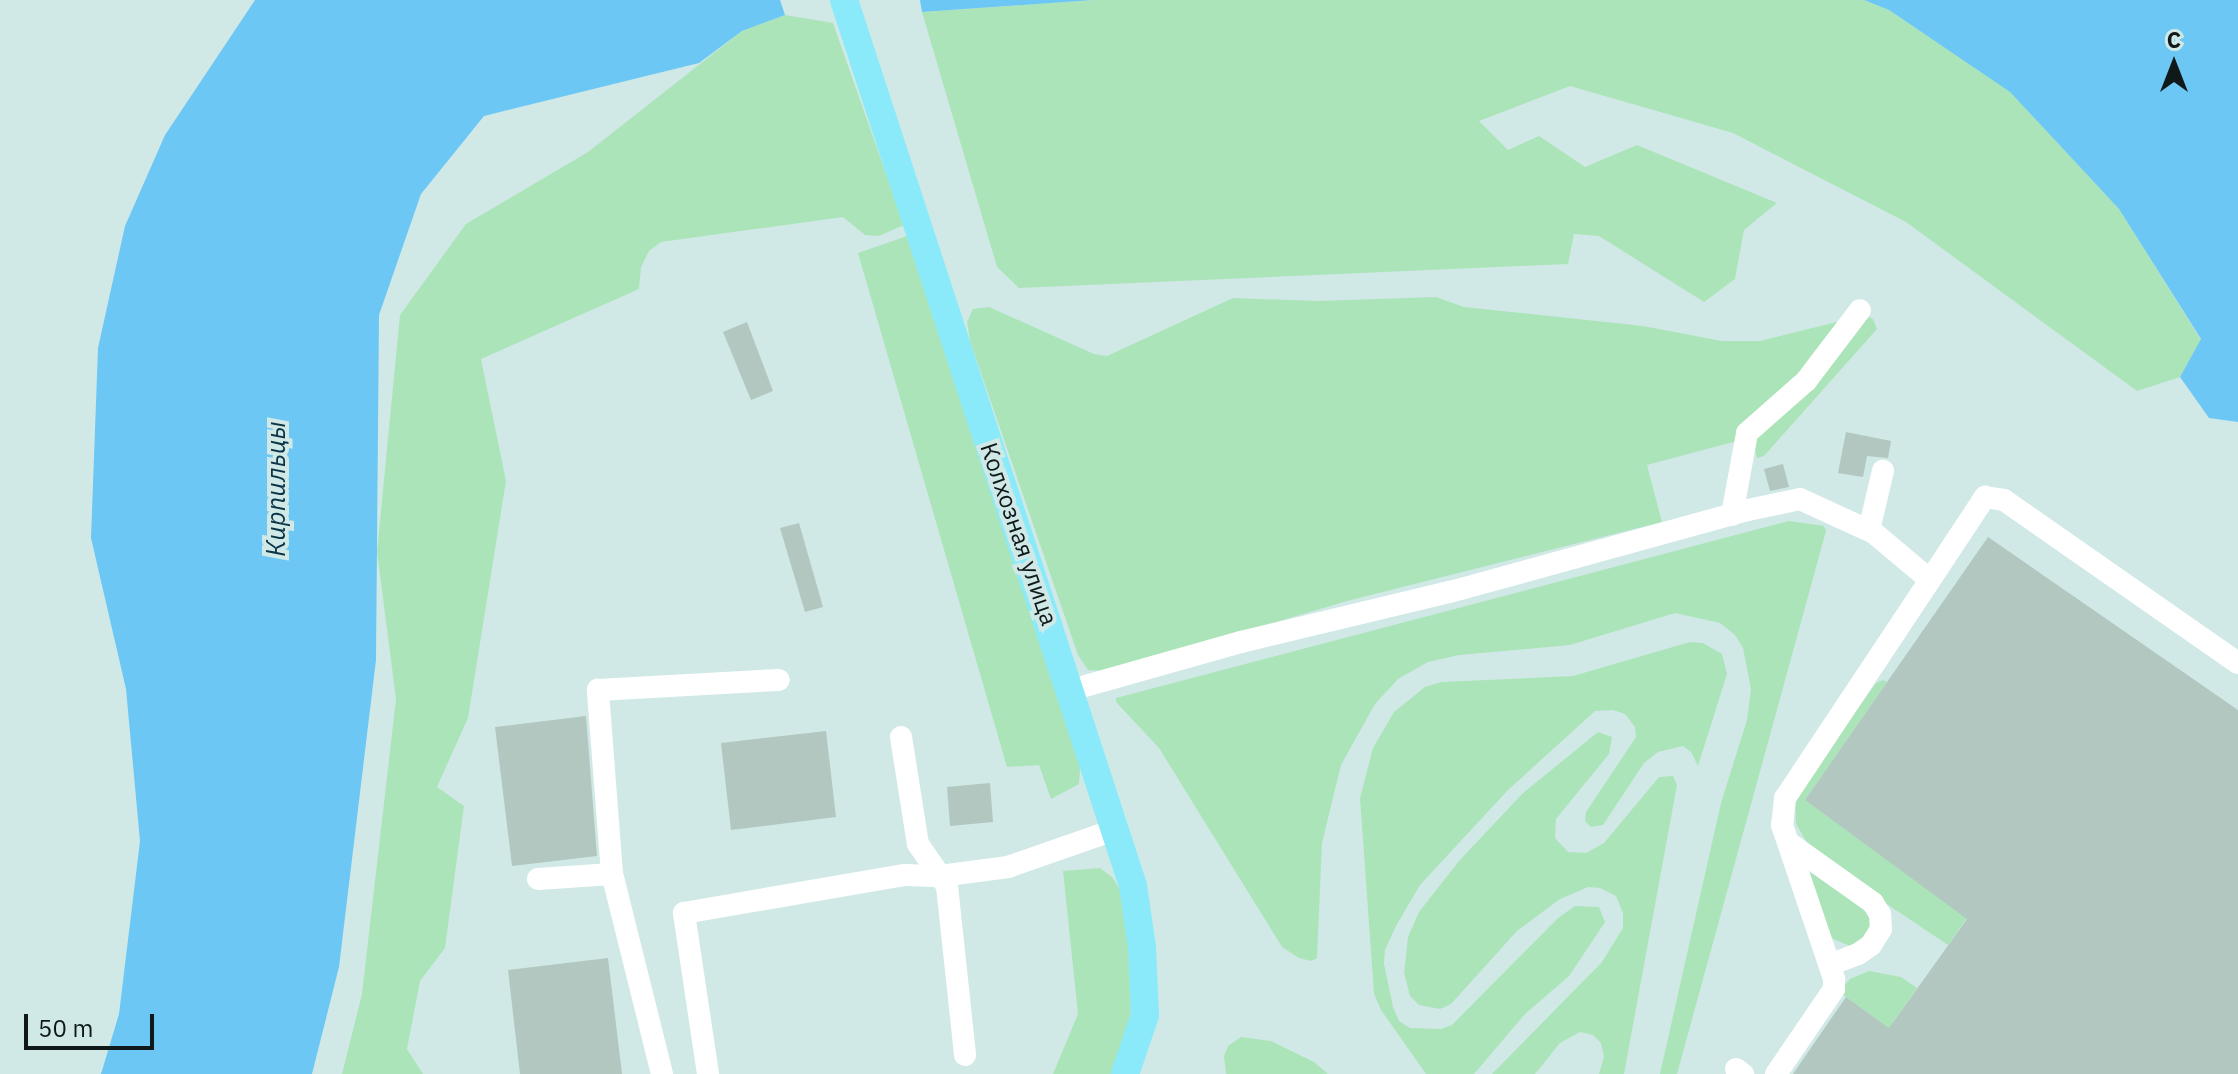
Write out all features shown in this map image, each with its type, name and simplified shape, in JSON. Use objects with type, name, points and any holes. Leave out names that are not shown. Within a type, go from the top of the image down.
[{"type":"main road","name":"Колхозная улица","points":[[844,0],[1117,829],[1133,886],[1145,981],[1145,1015],[1125,1074]]},
{"type":"lane","points":[[1732,515],[1747,433],[1806,381],[1860,310]]},
{"type":"lane","points":[[1869,530],[1883,471]]},
{"type":"lane","points":[[1776,1074],[1834,989],[1832,964],[1782,825],[1785,798],[1985,497],[2004,500],[2238,663]]},
{"type":"lane","points":[[1071,690],[1241,642],[1450,592],[1800,499],[1869,530],[1930,580]]},
{"type":"lane","points":[[662,1074],[612,874],[598,690],[779,680]]},
{"type":"lane","points":[[901,737],[918,844],[947,886],[965,1055]]},
{"type":"lane","points":[[708,1074],[684,913],[905,875],[940,876],[1008,867],[1117,829]]},
{"type":"lane","points":[[1789,843],[1873,903],[1880,914],[1881,929],[1871,945],[1832,964]]},
{"type":"lane","points":[[538,879],[612,874]]},
{"type":"green space","points":[[1093,0],[1864,0],[1889,10],[2010,92],[2119,209],[2201,340],[2180,377],[2137,391],[1906,222],[1733,133],[1570,86],[1479,121],[1508,150],[1539,136],[1585,167],[1637,145],[1777,203],[1744,230],[1735,279],[1704,302],[1599,236],[1574,234],[1568,264],[1019,288],[997,267],[922,12]]},
{"type":"green space","points":[[785,15],[833,23],[904,225],[879,236],[865,235],[843,217],[661,242],[649,251],[641,267],[639,289],[481,359],[506,481],[468,718],[437,787],[464,806],[445,948],[420,981],[407,1049],[423,1074],[342,1074],[362,994],[396,699],[377,552],[400,315],[466,224],[588,152],[742,31]]},
{"type":"green space","points":[[907,236],[1081,758],[1079,784],[1051,799],[1039,765],[1007,767],[858,253]]},
{"type":"green space","points":[[1436,297],[1464,307],[1643,326],[1722,341],[1760,341],[1865,315],[1873,319],[1877,329],[1764,456],[1757,458],[1752,437],[1647,465],[1662,522],[1347,601],[1109,671],[1088,670],[1078,655],[970,341],[967,322],[973,309],[989,307],[1094,354],[1107,356],[1233,298],[1317,301]]},
{"type":"green space","points":[[1789,521],[1824,526],[1826,531],[1677,1074],[1660,1074],[1721,803],[1747,720],[1751,689],[1743,648],[1735,635],[1720,623],[1675,613],[1570,645],[1459,655],[1428,662],[1398,679],[1375,704],[1341,765],[1322,843],[1317,958],[1311,961],[1299,958],[1282,947],[1159,748],[1116,702],[1116,698]]},
{"type":"green space","points":[[1690,642],[1703,643],[1722,654],[1727,674],[1698,766],[1691,752],[1683,746],[1658,752],[1644,763],[1603,825],[1591,827],[1585,821],[1586,812],[1636,737],[1635,727],[1625,714],[1613,710],[1595,711],[1508,790],[1420,885],[1385,950],[1384,964],[1393,1007],[1399,1021],[1410,1028],[1441,1029],[1452,1025],[1558,918],[1575,906],[1599,907],[1605,922],[1569,976],[1525,1014],[1474,1074],[1426,1074],[1381,1010],[1374,994],[1360,798],[1373,748],[1394,712],[1425,687],[1441,682],[1573,676]]},
{"type":"green space","points":[[1887,682],[1805,800],[1967,918],[1948,945],[1815,856],[1796,824],[1795,798],[1876,683]]},
{"type":"green space","points":[[1598,732],[1612,737],[1609,754],[1556,819],[1555,838],[1568,852],[1586,853],[1604,843],[1659,777],[1673,776],[1677,785],[1624,1074],[1599,1074],[1604,1057],[1601,1043],[1593,1035],[1580,1032],[1560,1043],[1535,1074],[1492,1074],[1602,962],[1623,928],[1623,913],[1616,896],[1600,888],[1588,887],[1560,899],[1517,931],[1451,1004],[1440,1009],[1419,1005],[1410,996],[1404,973],[1408,937],[1419,912],[1459,861],[1523,793]]},
{"type":"green space","points":[[1100,868],[1113,878],[1123,895],[1133,1001],[1125,1040],[1114,1074],[1053,1074],[1078,1014],[1063,871]]},
{"type":"green space","points":[[1807,870],[1864,909],[1870,920],[1868,937],[1850,946],[1831,938]]},
{"type":"green space","points":[[1869,971],[1901,977],[1917,988],[1889,1028],[1839,992],[1850,979]]},
{"type":"green space","points":[[1241,1037],[1271,1041],[1314,1062],[1328,1074],[1226,1074],[1224,1056],[1228,1046]]},
{"type":"water","name":"Кирпильцы","points":[[255,0],[780,0],[785,15],[742,31],[699,63],[484,116],[421,194],[379,315],[376,660],[339,967],[312,1074],[101,1074],[119,1014],[140,841],[126,689],[91,538],[98,348],[125,226],[165,135]]},
{"type":"water","points":[[920,0],[1093,0],[922,12]]},
{"type":"water","points":[[1864,0],[2238,0],[2238,422],[2209,418],[2180,377],[2201,339],[2119,209],[2010,92],[1889,10]]},
{"type":"building","points":[[747,322],[773,391],[751,400],[723,332]]},
{"type":"building","points":[[1846,432],[1891,441],[1888,458],[1867,456],[1863,477],[1838,473]]},
{"type":"building","points":[[1783,464],[1789,487],[1770,491],[1764,469]]},
{"type":"building","points":[[799,523],[823,607],[805,612],[780,528]]},
{"type":"building","points":[[1988,537],[2238,710],[2238,1074],[1793,1074],[1846,997],[1889,1028],[1967,919],[1805,800]]},
{"type":"building","points":[[586,716],[597,856],[512,866],[495,727]]},
{"type":"building","points":[[826,731],[836,817],[731,830],[721,743]]},
{"type":"building","points":[[990,783],[993,822],[950,826],[947,787]]},
{"type":"building","points":[[608,958],[622,1074],[520,1074],[508,970]]}]
